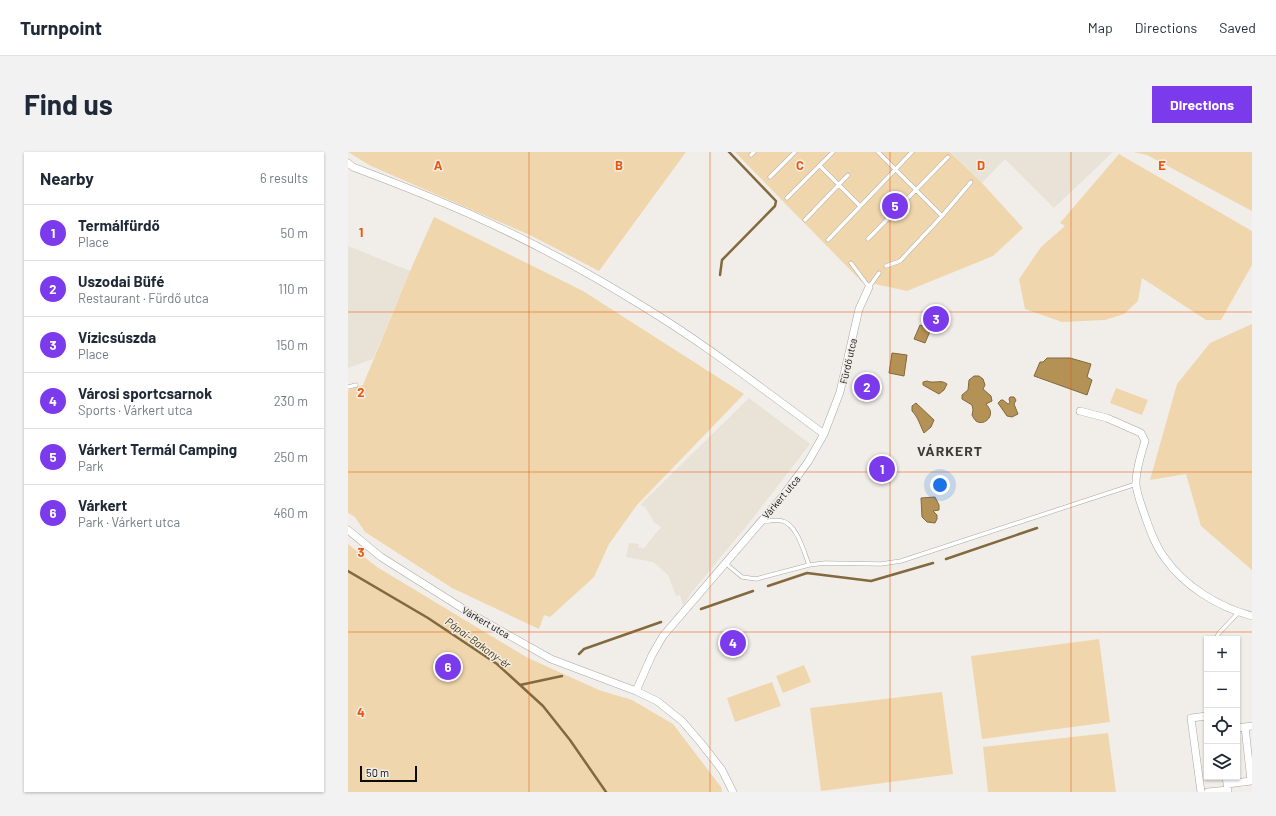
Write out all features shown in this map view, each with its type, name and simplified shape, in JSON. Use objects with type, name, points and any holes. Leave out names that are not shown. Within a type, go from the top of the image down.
[{"type":"street","points":[[348,163],[353,167],[433,198],[522,239],[589,274],[644,307],[704,346],[824,434]]},
{"type":"street","name":"Fürdő utca","points":[[824,434],[840,392],[859,309],[868,287]]},
{"type":"street","points":[[1080,411],[1107,418],[1141,433],[1145,441],[1140,456],[1136,484],[1142,509],[1151,535],[1163,557],[1178,574],[1196,589],[1217,602],[1252,616]]},
{"type":"street","name":"Várkert utca","points":[[636,691],[652,654],[663,636],[797,477],[808,462],[824,434]]},
{"type":"street","name":"Várkert utca","points":[[348,530],[381,557],[473,615],[546,656],[580,671],[636,691],[657,701],[682,721],[702,743],[722,770],[733,792]]},
{"type":"street","points":[[1201,792],[1191,718],[1204,716]]},
{"type":"street","points":[[1208,792],[1228,790],[1227,780],[1251,781],[1249,726]]},
{"type":"lane","points":[[770,177],[795,152]]},
{"type":"lane","points":[[787,198],[833,152]]},
{"type":"lane","points":[[878,152],[942,216]]},
{"type":"lane","points":[[828,240],[912,152]]},
{"type":"lane","points":[[868,239],[948,157]]},
{"type":"lane","points":[[820,166],[860,206]]},
{"type":"lane","points":[[805,220],[848,175]]},
{"type":"lane","points":[[886,266],[900,261],[971,182]]},
{"type":"lane","points":[[851,263],[868,287],[879,273]]},
{"type":"lane","points":[[348,386],[356,385]]},
{"type":"lane","points":[[725,563],[742,577],[756,579],[809,565],[825,563],[881,564],[901,561],[1136,484]]},
{"type":"lane","points":[[760,522],[778,520],[788,524],[798,536],[809,565]]},
{"type":"lane","points":[[1218,636],[1239,612]]},
{"type":"shaded area","points":[[348,152],[686,152],[599,271],[532,236],[371,166]]},
{"type":"shaded area","points":[[735,152],[950,152],[982,183],[1023,228],[993,256],[907,291],[861,281]]},
{"type":"shaded area","points":[[951,152],[1113,152],[1054,208],[1005,159],[982,183]]},
{"type":"shaded area","points":[[1133,152],[1252,152],[1252,211],[1147,155]]},
{"type":"shaded area","points":[[1119,154],[1252,231],[1252,265],[1221,320],[1206,320],[1142,278],[1138,301],[1124,314],[1105,320],[1062,322],[1025,309],[1019,279],[1041,247],[1065,226],[1060,223]]},
{"type":"shaded area","points":[[434,217],[583,291],[744,394],[637,505],[609,544],[594,577],[550,617],[544,615],[539,629],[452,588],[365,532],[355,517],[348,513],[348,390],[363,385]]},
{"type":"shaded area","points":[[348,246],[410,271],[373,359],[348,368]]},
{"type":"shaded area","points":[[1252,324],[1252,570],[1201,526],[1186,474],[1150,480],[1177,384],[1210,343]]},
{"type":"shaded area","points":[[920,325],[931,329],[925,343],[914,339]]},
{"type":"shaded area","points":[[892,353],[907,355],[904,376],[889,373]]},
{"type":"shaded area","points":[[1047,358],[1070,358],[1091,364],[1087,377],[1092,380],[1087,395],[1034,376],[1040,362],[1043,362]]},
{"type":"shaded area","points":[[974,376],[979,376],[983,379],[985,385],[983,389],[991,396],[992,401],[986,404],[991,413],[990,416],[982,423],[976,421],[972,415],[972,405],[962,399],[962,395],[968,390],[969,380]]},
{"type":"shaded area","points":[[923,382],[942,382],[947,384],[944,390],[939,394],[923,385]]},
{"type":"shaded area","points":[[1116,388],[1148,400],[1142,415],[1110,403]]},
{"type":"shaded area","points":[[1010,397],[1014,397],[1016,400],[1014,404],[1018,414],[1012,417],[1007,416],[998,403],[1003,400],[1008,404],[1010,403]]},
{"type":"shaded area","points":[[749,398],[810,444],[753,518],[692,592],[683,606],[680,595],[676,596],[668,575],[653,562],[626,557],[629,543],[639,544],[638,547],[644,548],[661,527],[654,522],[645,507],[640,505]]},
{"type":"shaded area","points":[[916,403],[934,420],[931,427],[924,433],[912,411],[912,406]]},
{"type":"shaded area","points":[[935,497],[939,505],[939,510],[933,511],[937,515],[937,519],[935,523],[927,522],[922,517],[921,498]]},
{"type":"shaded area","points":[[348,544],[377,567],[528,658],[599,690],[632,700],[673,724],[721,787],[722,792],[348,792]]},
{"type":"shaded area","points":[[1099,639],[1110,722],[982,739],[971,656]]},
{"type":"shaded area","points":[[804,665],[811,682],[783,693],[776,676]]},
{"type":"shaded area","points":[[772,682],[781,706],[735,722],[727,698]]},
{"type":"shaded area","points":[[942,692],[953,774],[821,791],[810,708]]},
{"type":"shaded area","points":[[1108,733],[1116,792],[988,792],[983,747]]},
{"type":"waterway","points":[[720,275],[722,260],[775,206],[776,201],[729,152]]},
{"type":"waterway","points":[[946,559],[1037,528]]},
{"type":"waterway","points":[[768,586],[807,573],[871,581],[933,563]]},
{"type":"waterway","name":"Pápai-Bakony-ér","points":[[348,571],[428,618],[497,664],[543,706],[570,740],[606,792]]},
{"type":"waterway","points":[[701,609],[753,591]]},
{"type":"waterway","points":[[579,654],[584,649],[661,622]]},
{"type":"waterway","points":[[520,685],[562,676]]},
{"type":"place","name":"Várkert Termál Camping","points":[[895,206]]},
{"type":"place","name":"Vízicsúszda","points":[[936,319]]},
{"type":"place","name":"Uszodai Büfé","points":[[867,387]]},
{"type":"place","name":"Termálfürdő","points":[[882,469]]},
{"type":"place","name":"Városi sportcsarnok","points":[[733,643]]},
{"type":"place","name":"Várkert","points":[[448,667]]},
{"type":"district","name":"VÁRKERT","points":[[950,451]]}]
